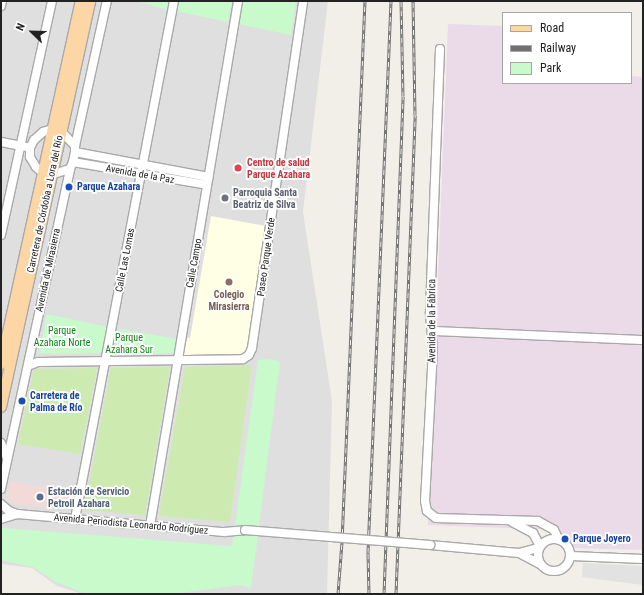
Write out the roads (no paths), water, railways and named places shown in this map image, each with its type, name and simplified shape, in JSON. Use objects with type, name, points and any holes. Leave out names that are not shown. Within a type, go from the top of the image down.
[{"type":"main road","name":"Carretera de Córdoba a Lora del Río","points":[[57,130],[81,1]]},
{"type":"main road","name":"Carretera de Córdoba a Lora del Río","points":[[1,364],[57,130],[90,1]]},
{"type":"main road","name":"Carretera de Córdoba a Lora del Río","points":[[1,407],[47,174]]},
{"type":"street","points":[[1,6],[2,1]]},
{"type":"street","points":[[1,236],[52,1]]},
{"type":"street","points":[[75,149],[107,1]]},
{"type":"street","name":"Calle Las Lomas","points":[[75,519],[174,1]]},
{"type":"street","name":"Calle Campo","points":[[150,526],[238,1]]},
{"type":"street","name":"Paseo Parque Verde","points":[[38,362],[243,359],[249,355],[252,348],[303,1]]},
{"type":"street","name":"Avenida de la Fábrica","points":[[440,49],[430,314],[433,331],[425,501],[427,511],[436,518],[538,521],[554,530],[559,540]]},
{"type":"street","points":[[72,165],[47,174],[36,167],[30,157],[30,148],[34,140],[43,132],[57,130],[75,149]]},
{"type":"street","points":[[1,142],[30,148]]},
{"type":"street","name":"Avenida de la Paz","points":[[75,149],[208,181]]},
{"type":"street","name":"Avenida de Mirasierra","points":[[1,489],[75,149]]},
{"type":"street","name":"Avenida de la Paz","points":[[72,165],[208,181]]},
{"type":"street","points":[[433,331],[643,340]]},
{"type":"street","points":[[633,339],[640,336],[643,331]]},
{"type":"street","points":[[28,366],[38,362],[31,353]]},
{"type":"street","points":[[1,443],[7,458]]},
{"type":"street","name":"Avenida Periodista Leonardo Rodríguez","points":[[1,504],[9,511],[17,514],[224,532],[245,530],[519,553]]},
{"type":"street","name":"Avenida Periodista Leonardo Rodríguez","points":[[1,519],[17,514]]},
{"type":"street","name":"Avenida de la Fábrica","points":[[507,520],[534,533],[539,547]]},
{"type":"street","points":[[559,540],[567,546],[571,556],[568,564],[556,570],[547,569],[519,553],[539,547],[546,541],[559,540]]},
{"type":"street","points":[[539,547],[537,556],[540,564]]},
{"type":"street","points":[[571,556],[643,559]]},
{"type":"railway","points":[[338,594],[342,542],[365,1]]},
{"type":"railway","points":[[369,594],[368,552],[391,1]]},
{"type":"railway","points":[[384,594],[403,96],[401,1]]},
{"type":"railway","points":[[396,594],[415,115],[413,1]]},
{"type":"place","name":"Centro de salud Parque Azahara","points":[[238,168]]},
{"type":"place","name":"Parque Azahara","points":[[69,187]]},
{"type":"place","name":"Parroquia Santa Beatriz de Silva","points":[[225,198]]},
{"type":"place","name":"Colegio Mirasierra","points":[[229,282]]},
{"type":"place","name":"Carretera de Palma de Río","points":[[22,401]]},
{"type":"place","name":"Estación de Servicio Petroil Azahara","points":[[40,497]]},
{"type":"place","name":"Parque Joyero","points":[[565,539]]},
{"type":"park label","name":"Parque Azahara Norte","points":[[62,336]]},
{"type":"park label","name":"Parque Azahara Sur","points":[[129,342]]}]
